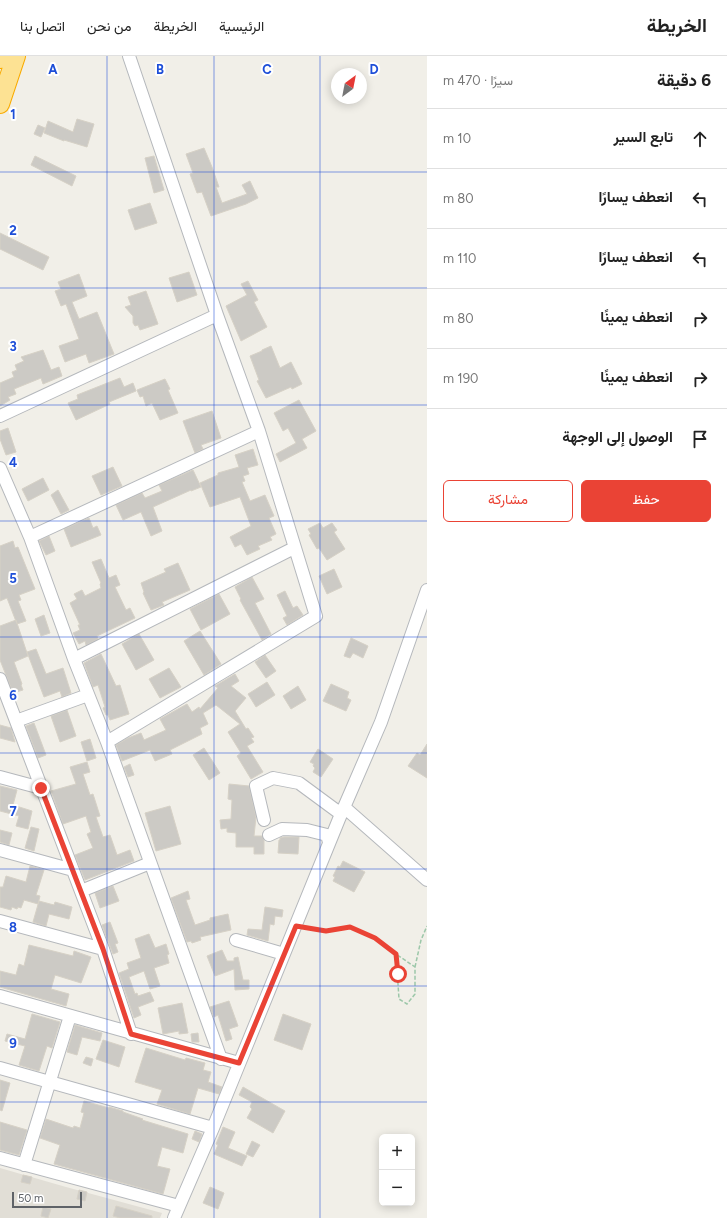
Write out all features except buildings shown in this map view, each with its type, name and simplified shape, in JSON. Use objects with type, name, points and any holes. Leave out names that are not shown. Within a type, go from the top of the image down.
[{"type":"highway","points":[[0,104],[16,56]]},
{"type":"street","points":[[107,742],[316,616],[259,431],[217,315],[129,56]]},
{"type":"street","points":[[0,416],[217,315]]},
{"type":"street","points":[[30,537],[259,431]]},
{"type":"street","points":[[0,468],[30,537],[74,659],[107,742],[221,1059]]},
{"type":"street","points":[[74,659],[294,548]]},
{"type":"street","points":[[174,1218],[213,1128],[342,810],[381,722],[427,590]]},
{"type":"street","points":[[0,679],[4,701],[16,721],[73,870],[103,949],[131,1034]]},
{"type":"street","points":[[16,721],[88,695]]},
{"type":"street","points":[[0,777],[41,788]]},
{"type":"street","points":[[264,820],[256,786],[273,778],[299,783],[342,810],[427,880]]},
{"type":"street","points":[[269,835],[282,829],[308,830],[327,835],[329,842]]},
{"type":"street","points":[[0,850],[73,870]]},
{"type":"street","points":[[81,891],[150,863]]},
{"type":"street","points":[[0,921],[103,949]]},
{"type":"street","points":[[236,940],[284,954]]},
{"type":"street","points":[[0,996],[131,1034],[239,1063]]},
{"type":"street","points":[[24,1165],[70,1016]]},
{"type":"street","points":[[0,1068],[213,1128]]},
{"type":"street","points":[[0,1158],[179,1206]]},
{"type":"path","points":[[296,926],[326,931],[350,927],[375,938],[415,967]]},
{"type":"path","points":[[396,954],[400,999],[407,1004],[415,994],[415,967],[421,940],[427,926]]},
{"type":"shaded area","points":[[0,1168],[162,1213],[160,1218],[0,1218]]},
{"type":"route","points":[[41,788],[103,949],[131,1034],[239,1063],[296,926],[326,931],[350,927],[375,938],[396,954],[398,974]]}]
